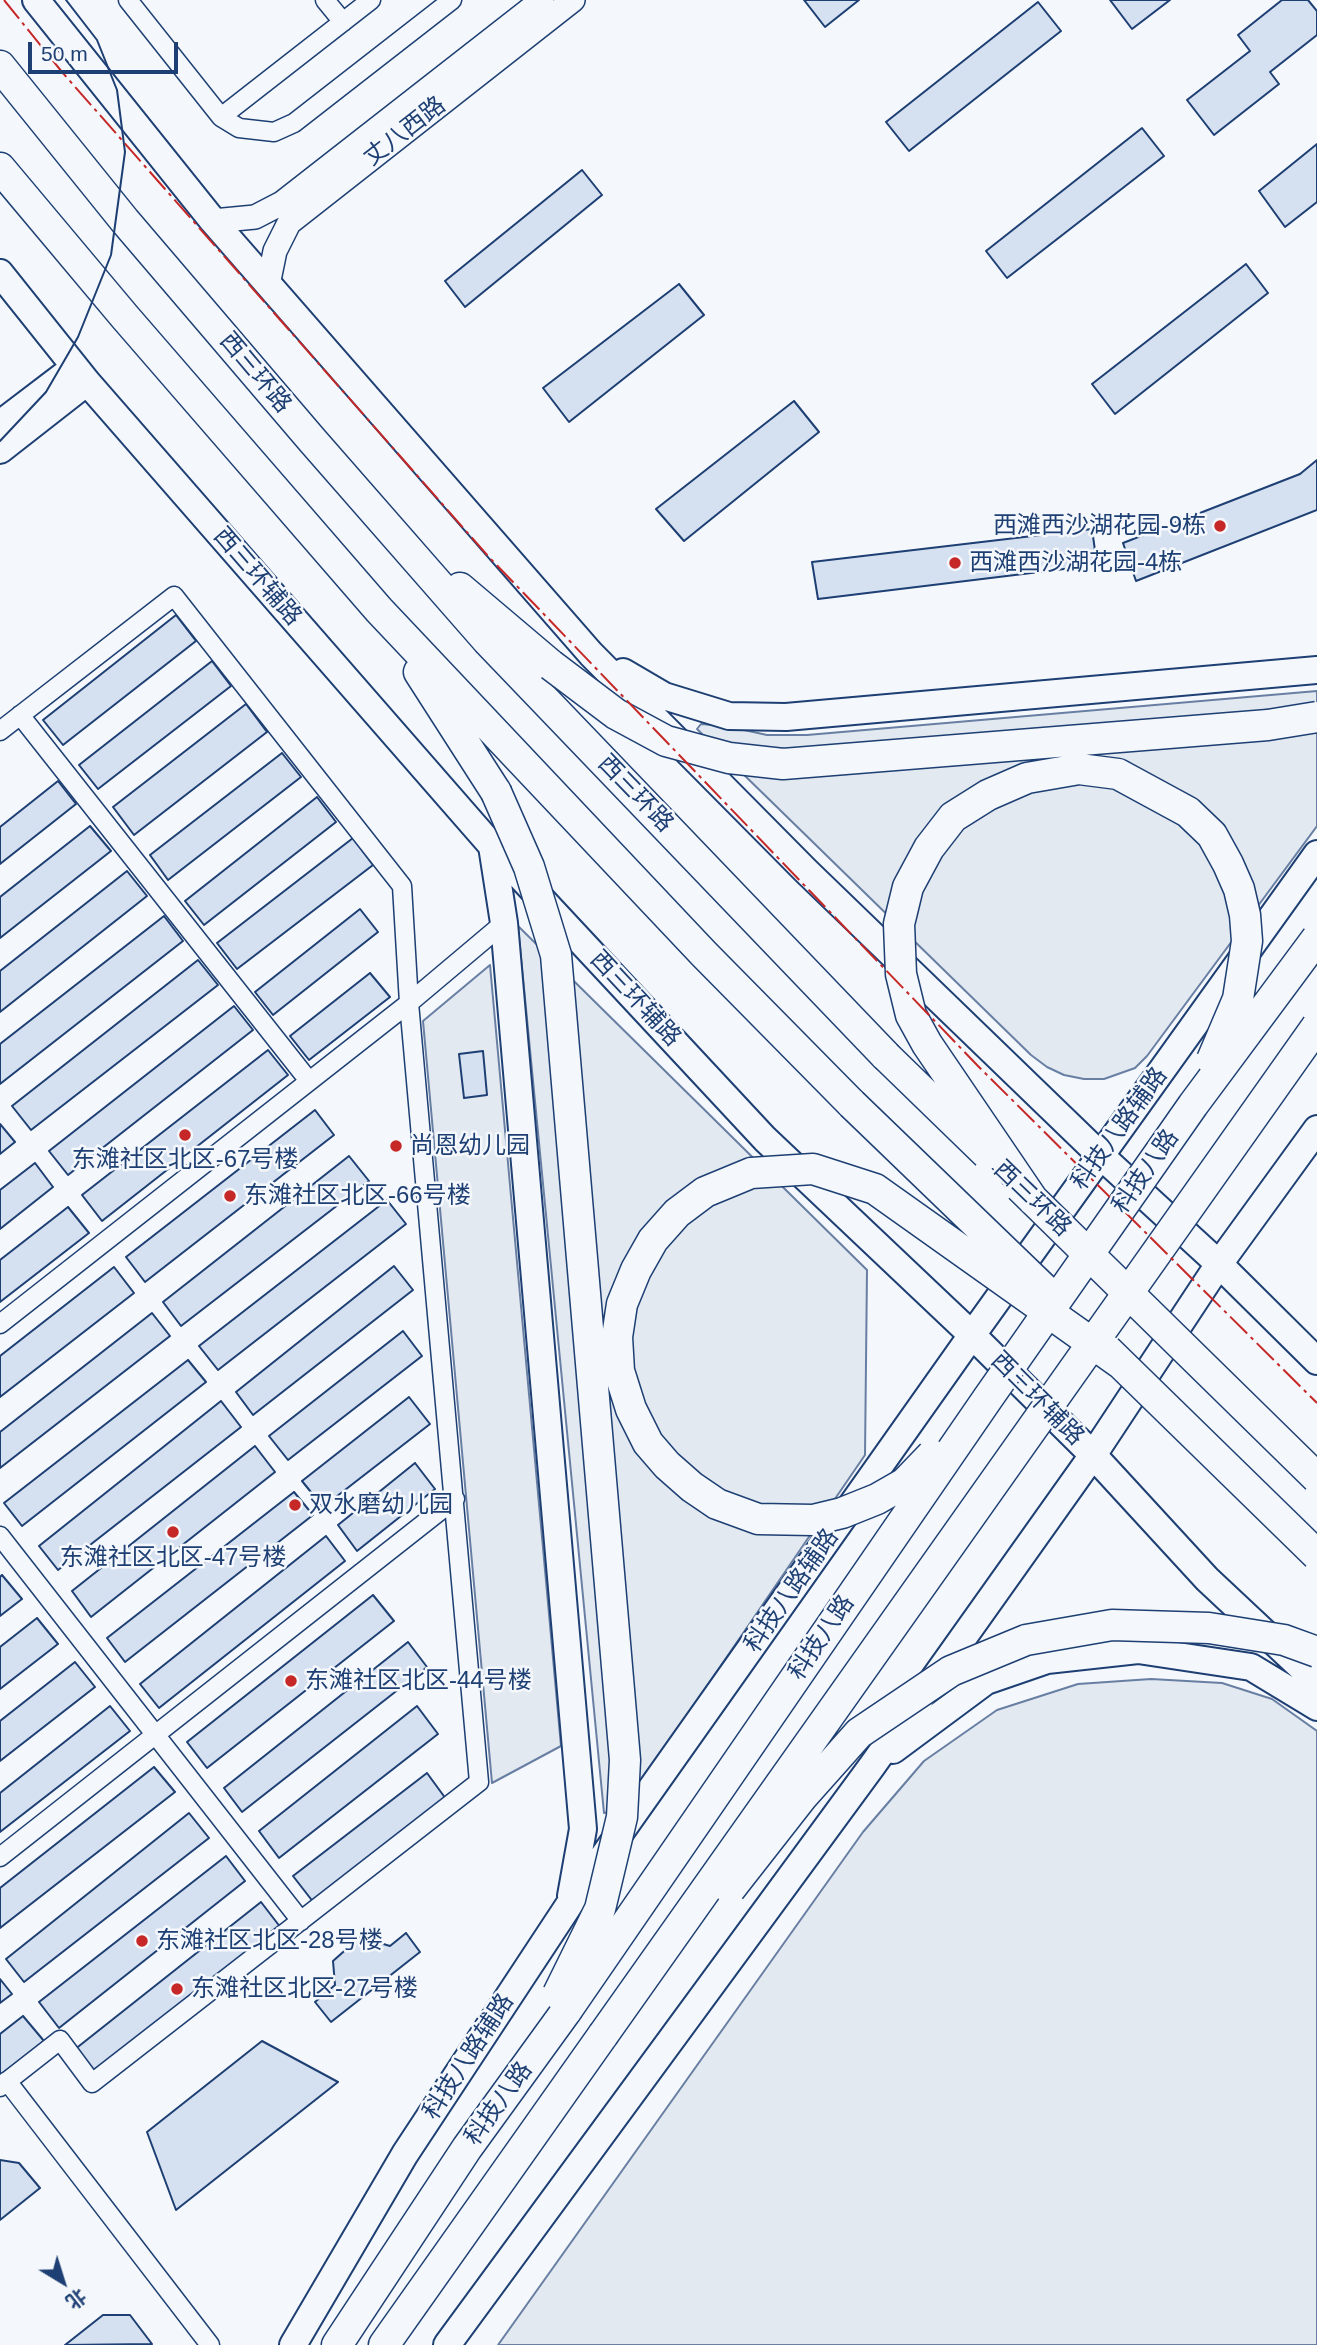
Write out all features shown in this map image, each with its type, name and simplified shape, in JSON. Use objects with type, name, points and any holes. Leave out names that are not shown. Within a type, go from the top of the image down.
[{"type":"highway","points":[[0,46],[19,89]]},
{"type":"highway","name":"西三环路","points":[[0,66],[125,221],[486,640],[886,1056],[1317,1478]]},
{"type":"highway","points":[[0,168],[379,610],[704,954],[852,1104],[1317,1555]]},
{"type":"highway","points":[[383,521],[551,665],[616,714],[666,741],[729,758],[783,764],[1254,726],[1317,717]]},
{"type":"highway","points":[[379,610],[496,792],[529,867],[556,955],[625,1760],[622,1817],[600,1909],[574,1966],[561,2004]]},
{"type":"highway","points":[[1033,1200],[927,1044],[911,1015],[901,974],[899,924],[908,887],[929,848],[953,817],[988,795],[1027,778],[1079,769],[1118,775],[1155,792],[1188,812],[1212,835],[1239,889],[1247,942],[1238,999],[1193,1105]]},
{"type":"highway","name":"科技八路","points":[[337,2345],[561,2004],[1193,1105],[1317,938]]},
{"type":"highway","name":"科技八路","points":[[384,2345],[1317,1026]]},
{"type":"highway","points":[[988,1398],[905,1483],[877,1499],[842,1513],[813,1520],[758,1519],[717,1504],[692,1487],[667,1465],[648,1443],[631,1409],[619,1371],[617,1337],[622,1304],[636,1270],[653,1240],[677,1213],[705,1192],[751,1173],[813,1169],[874,1189],[1120,1363]]},
{"type":"highway","points":[[653,1966],[721,1901],[802,1797],[859,1733],[951,1671],[1026,1640],[1112,1625],[1209,1628],[1284,1640],[1317,1652]]},
{"type":"main road","points":[[36,0],[213,221],[591,654],[806,871],[1100,1155],[1219,1264],[1317,1361]]},
{"type":"main road","name":"西三环辅路","points":[[0,273],[81,374],[492,846],[765,1139],[972,1335],[1093,1455],[1207,1578],[1317,1682]]},
{"type":"main road","points":[[0,425],[81,374]]},
{"type":"main road","points":[[0,450],[81,374]]},
{"type":"main road","points":[[591,654],[664,696],[730,716],[786,718],[1317,670]]},
{"type":"main road","points":[[492,846],[504,923],[583,1829],[569,1905]]},
{"type":"main road","name":"科技八路辅路","points":[[293,2345],[405,2154],[569,1905],[1100,1155],[1115,1138],[1317,854]]},
{"type":"main road","points":[[447,2345],[872,1766],[1093,1455],[1219,1264],[1317,1129]]},
{"type":"main road","points":[[872,1766],[986,1681],[1047,1660],[1138,1650],[1251,1667],[1317,1707]]},
{"type":"street","points":[[128,0],[221,117],[239,128],[256,132],[274,132],[294,123],[452,0]]},
{"type":"street","points":[[326,0],[343,22]]},
{"type":"street","points":[[221,117],[371,0]]},
{"type":"street","name":"丈八西路","points":[[213,221],[255,217],[282,203],[542,0]]},
{"type":"street","name":"丈八西路","points":[[268,285],[275,251],[289,223],[573,0]]},
{"type":"street","points":[[0,731],[174,596],[402,886],[409,1003],[479,1782],[92,2083],[60,2040],[4,2084],[210,2345]]},
{"type":"street","points":[[20,715],[309,1081]]},
{"type":"street","points":[[0,1324],[409,1003],[504,923]]},
{"type":"street","points":[[0,1857],[455,1499]]},
{"type":"street","points":[[0,1536],[301,1921]]},
{"type":"shaded area","points":[[1317,691],[1317,826],[1147,1056],[1135,1068],[1104,1079],[1064,1075],[1031,1055],[697,729],[701,724],[726,726],[767,735],[807,735]]},
{"type":"shaded area","points":[[518,926],[867,1270],[865,1455],[644,1778],[618,1810],[604,1813]]},
{"type":"shaded area","points":[[490,965],[561,1746],[492,1783],[423,1021]]},
{"type":"shaded area","points":[[1151,1679],[1222,1683],[1272,1699],[1317,1731],[1317,2345],[498,2345],[863,1832],[924,1761],[997,1710],[1078,1684]]},
{"type":"building","points":[[804,0],[859,0],[825,27]]},
{"type":"building","points":[[1110,0],[1170,0],[1132,29]]},
{"type":"building","points":[[1282,0],[1308,0],[1317,11],[1317,35],[1270,72],[1279,84],[1214,135],[1187,100],[1250,51],[1238,35]]},
{"type":"building","points":[[1038,2],[1061,31],[909,151],[886,122]]},
{"type":"building","points":[[1142,128],[1164,156],[1007,278],[986,251]]},
{"type":"building","points":[[1317,144],[1317,202],[1285,227],[1259,191]]},
{"type":"building","points":[[582,170],[602,195],[465,307],[445,281]]},
{"type":"building","points":[[1246,264],[1268,293],[1115,414],[1092,384]]},
{"type":"building","points":[[679,284],[704,315],[569,422],[543,388]]},
{"type":"building","points":[[794,401],[819,432],[684,541],[656,509]]},
{"type":"building","name":"西滩西沙湖花园-9栋","points":[[1317,460],[1317,510],[1136,581],[1123,543],[1300,474]]},
{"type":"building","name":"西滩西沙湖花园-4栋","points":[[1092,529],[1097,565],[818,599],[812,562]]},
{"type":"building","points":[[176,615],[196,641],[63,745],[43,720]]},
{"type":"building","points":[[212,661],[231,686],[98,789],[79,765]]},
{"type":"building","points":[[246,704],[267,732],[134,835],[113,807]]},
{"type":"building","points":[[282,753],[301,777],[168,880],[150,855]]},
{"type":"building","points":[[58,781],[76,804],[0,864],[0,827]]},
{"type":"building","points":[[317,797],[336,822],[204,925],[185,901]]},
{"type":"building","points":[[90,826],[111,851],[0,938],[0,897]]},
{"type":"building","points":[[353,838],[373,865],[237,969],[217,943]]},
{"type":"building","points":[[127,871],[147,896],[0,1012],[0,971]]},
{"type":"building","points":[[360,909],[378,932],[273,1015],[255,992]]},
{"type":"building","points":[[164,916],[183,941],[0,1084],[0,1044]]},
{"type":"building","points":[[198,960],[218,985],[31,1130],[12,1106]]},
{"type":"building","points":[[370,973],[390,997],[309,1060],[290,1036]]},
{"type":"building","points":[[234,1006],[253,1030],[68,1175],[49,1151]]},
{"type":"building","name":"东滩社区北区-67号楼","points":[[268,1050],[288,1075],[102,1221],[82,1195]]},
{"type":"building","points":[[483,1051],[487,1095],[464,1098],[459,1054]]},
{"type":"building","name":"东滩社区北区-66号楼","points":[[315,1110],[334,1135],[145,1282],[126,1257]]},
{"type":"building","points":[[0,1124],[15,1142],[0,1154]]},
{"type":"building","points":[[349,1156],[369,1181],[181,1326],[163,1302]]},
{"type":"building","points":[[35,1163],[53,1187],[0,1229],[0,1190]]},
{"type":"building","points":[[387,1200],[406,1224],[218,1370],[199,1346]]},
{"type":"building","points":[[68,1207],[89,1233],[0,1302],[0,1260]]},
{"type":"building","points":[[394,1266],[413,1290],[253,1415],[236,1392]]},
{"type":"building","points":[[114,1267],[134,1293],[0,1397],[0,1356]]},
{"type":"building","points":[[152,1313],[170,1336],[0,1468],[0,1432]]},
{"type":"building","points":[[403,1331],[422,1356],[288,1460],[269,1436]]},
{"type":"building","points":[[188,1360],[206,1382],[22,1526],[4,1503]]},
{"type":"building","points":[[409,1397],[430,1424],[323,1507],[302,1481]]},
{"type":"building","points":[[221,1401],[241,1427],[58,1570],[39,1546]]},
{"type":"building","name":"东滩社区北区-47号楼","points":[[255,1446],[275,1472],[91,1617],[72,1591]]},
{"type":"building","points":[[415,1463],[435,1489],[357,1551],[338,1525]]},
{"type":"building","points":[[294,1492],[313,1515],[125,1662],[107,1638]]},
{"type":"building","points":[[326,1536],[345,1561],[159,1708],[140,1684]]},
{"type":"building","points":[[2,1575],[22,1599],[0,1616],[0,1577]]},
{"type":"building","name":"东滩社区北区-44号楼","points":[[373,1595],[394,1621],[207,1768],[187,1742]]},
{"type":"building","points":[[37,1618],[58,1644],[0,1689],[0,1647]]},
{"type":"building","points":[[408,1642],[427,1667],[242,1812],[224,1788]]},
{"type":"building","points":[[75,1662],[95,1687],[0,1761],[0,1721]]},
{"type":"building","points":[[110,1706],[130,1731],[0,1832],[0,1793]]},
{"type":"building","points":[[417,1706],[438,1734],[279,1858],[259,1831]]},
{"type":"building","points":[[154,1767],[175,1792],[0,1928],[0,1888]]},
{"type":"building","points":[[427,1773],[446,1799],[314,1903],[293,1876]]},
{"type":"building","points":[[189,1813],[209,1838],[24,1982],[6,1959]]},
{"type":"building","name":"东滩社区北区-28号楼","points":[[226,1856],[245,1881],[59,2028],[39,2002]]},
{"type":"building","name":"东滩社区北区-27号楼","points":[[261,1902],[281,1928],[94,2075],[74,2050]]},
{"type":"building","points":[[406,1933],[420,1952],[331,2022],[315,2002],[335,1985],[333,1961],[360,1937],[390,1946]]},
{"type":"building","points":[[0,1979],[12,1994],[0,2003]]},
{"type":"building","points":[[23,2016],[44,2041],[0,2075],[0,2034]]},
{"type":"building","points":[[262,2041],[338,2082],[176,2210],[147,2132]]},
{"type":"building","points":[[0,2160],[19,2163],[40,2188],[0,2220]]},
{"type":"building","points":[[103,2315],[130,2315],[152,2344],[65,2345]]},
{"type":"tram line","points":[[0,441],[46,392],[78,337],[111,255],[125,152],[117,90],[97,40],[66,0]]},
{"type":"power","points":[[4,0],[62,72],[488,556],[977,1065],[1317,1403]]},
{"type":"place","name":"西滩西沙湖花园-9栋","points":[[1220,526]]},
{"type":"place","name":"西滩西沙湖花园-4栋","points":[[955,563]]},
{"type":"place","name":"东滩社区北区-67号楼","points":[[185,1135]]},
{"type":"place","name":"尚恩幼儿园","points":[[396,1146]]},
{"type":"place","name":"东滩社区北区-66号楼","points":[[230,1196]]},
{"type":"place","name":"双水磨幼儿园","points":[[295,1505]]},
{"type":"place","name":"东滩社区北区-47号楼","points":[[173,1532]]},
{"type":"place","name":"东滩社区北区-44号楼","points":[[291,1681]]},
{"type":"place","name":"东滩社区北区-28号楼","points":[[142,1941]]},
{"type":"place","name":"东滩社区北区-27号楼","points":[[177,1989]]}]
